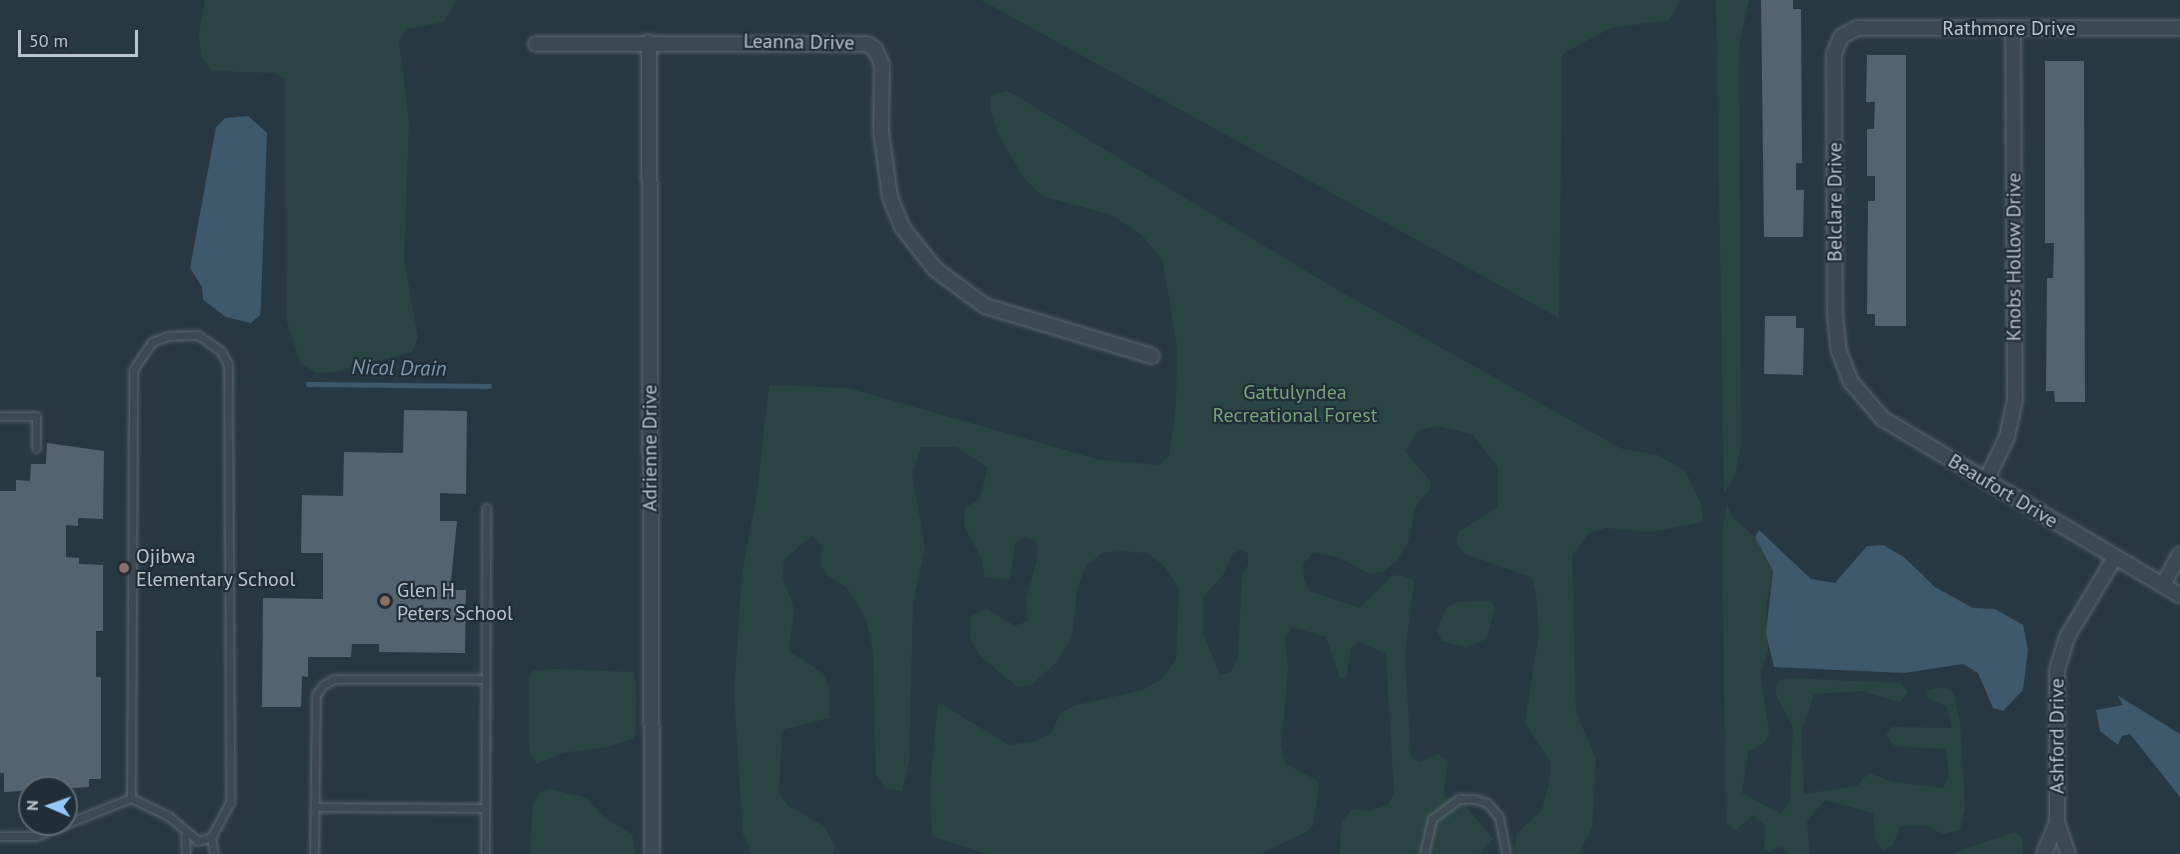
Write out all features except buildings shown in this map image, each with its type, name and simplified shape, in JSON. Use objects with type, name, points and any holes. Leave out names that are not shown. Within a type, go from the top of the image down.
[{"type":"street","name":"Rathmore Drive","points":[[1841,37],[1857,28],[2180,28]]},
{"type":"street","name":"Knobs Hollow Drive","points":[[1986,481],[2007,437],[2015,400],[2013,28]]},
{"type":"street","name":"Belclare Drive","points":[[1841,37],[1834,54],[1835,315],[1844,367]]},
{"type":"street","name":"Leanna Drive","points":[[536,44],[649,42],[867,44],[875,49],[882,65],[881,131],[890,196],[902,226],[935,269],[985,306],[1152,356]]},
{"type":"street","name":"Adrienne Drive","points":[[649,42],[652,854]]},
{"type":"street","name":"Beaufort Drive","points":[[1844,367],[1861,396],[1883,419],[2180,596]]},
{"type":"street","points":[[2163,585],[2180,554]]},
{"type":"street","name":"Ashford Drive","points":[[2068,854],[2057,822],[2057,670],[2067,638],[2115,557]]},
{"type":"street","name":"Ashford Drive","points":[[2044,854],[2057,822]]},
{"type":"lane","points":[[131,798],[133,370],[152,342],[198,335],[221,351],[228,364],[230,802],[211,837],[214,854]]},
{"type":"lane","points":[[0,416],[36,416],[36,448]]},
{"type":"lane","points":[[485,854],[486,508]]},
{"type":"lane","points":[[314,854],[316,695],[323,685],[334,678],[485,680]]},
{"type":"lane","points":[[0,836],[36,836],[131,798],[168,816],[185,836],[198,841],[211,837]]},
{"type":"lane","points":[[1424,854],[1432,819],[1459,799],[1474,799],[1487,803],[1499,817],[1506,854]]},
{"type":"lane","points":[[315,807],[485,808]]},
{"type":"lane","points":[[185,836],[186,854]]},
{"type":"green space","points":[[205,0],[456,0],[444,22],[406,29],[399,41],[409,122],[404,258],[418,338],[412,352],[334,372],[316,373],[300,362],[286,318],[285,79],[275,73],[212,71],[201,57],[199,33]]},
{"type":"green space","points":[[981,0],[1679,0],[1679,3],[1669,20],[1611,28],[1562,54],[1559,318]]},
{"type":"green space","points":[[1716,0],[1749,0],[1739,46],[1741,445],[1735,475],[1724,493]]},
{"type":"green space","name":"Gattulyndea Recreational Forest","points":[[1008,91],[1329,285],[1622,449],[1658,455],[1686,472],[1702,507],[1703,522],[1650,532],[1606,528],[1589,533],[1572,555],[1576,713],[1596,758],[1592,827],[1579,854],[1513,854],[1517,833],[1542,810],[1550,779],[1550,761],[1525,723],[1539,633],[1536,594],[1532,577],[1465,554],[1456,542],[1458,532],[1498,507],[1498,467],[1472,434],[1438,426],[1419,430],[1405,451],[1430,481],[1430,488],[1415,508],[1408,543],[1397,560],[1383,572],[1370,574],[1338,557],[1313,552],[1303,564],[1304,578],[1309,591],[1359,608],[1392,576],[1401,575],[1414,581],[1405,656],[1411,758],[1420,762],[1438,754],[1448,762],[1443,795],[1463,803],[1493,839],[1479,854],[1340,854],[1341,823],[1352,809],[1370,811],[1388,804],[1394,794],[1386,654],[1358,641],[1351,648],[1346,678],[1340,678],[1326,637],[1292,627],[1285,638],[1288,670],[1281,746],[1285,763],[1316,780],[1319,788],[1313,826],[1306,832],[1260,854],[987,854],[932,836],[930,788],[938,702],[1009,745],[1037,741],[1052,732],[1060,714],[1073,706],[1143,690],[1162,679],[1176,660],[1179,588],[1163,565],[1147,553],[1121,551],[1102,553],[1086,566],[1077,588],[1072,637],[1056,663],[1032,684],[1018,687],[981,657],[971,641],[970,616],[987,609],[1015,626],[1028,621],[1026,600],[1038,555],[1036,541],[1024,537],[1015,543],[1010,579],[985,578],[981,557],[964,526],[965,508],[980,499],[988,467],[956,447],[921,447],[912,473],[925,548],[913,603],[909,762],[902,791],[886,788],[876,775],[873,652],[866,618],[847,588],[828,576],[821,566],[822,546],[812,536],[784,559],[783,578],[794,609],[789,651],[824,674],[830,691],[829,718],[782,730],[779,793],[787,805],[824,826],[835,847],[833,854],[752,854],[743,834],[734,693],[742,574],[757,493],[769,385],[848,388],[1100,460],[1159,465],[1169,456],[1176,405],[1177,345],[1163,261],[1143,236],[1112,215],[1042,196],[1024,178],[999,136],[990,109],[991,95]],"holes":[[[1241,550],[1248,553],[1248,565],[1242,575],[1238,657],[1231,672],[1220,675],[1203,633],[1203,597],[1223,575],[1233,553]]]},
{"type":"green space","points":[[1727,505],[1733,518],[1755,537],[1773,571],[1766,606],[1768,651],[1760,672],[1769,732],[1765,742],[1748,752],[1742,793],[1781,814],[1790,801],[1793,727],[1775,693],[1779,680],[1789,678],[1901,683],[1908,692],[1900,702],[1862,691],[1814,694],[1801,732],[1804,794],[1857,786],[1869,773],[1892,782],[1943,788],[1949,776],[1946,749],[1895,746],[1886,734],[1892,727],[1952,728],[1947,706],[1928,699],[1927,691],[1944,687],[1953,692],[1960,723],[1965,809],[1960,830],[1942,834],[1925,825],[1900,826],[1893,845],[1883,850],[1875,838],[1873,813],[1825,800],[1807,821],[1810,854],[1787,854],[1782,846],[1769,852],[1764,847],[1766,826],[1753,815],[1736,830],[1726,823],[1722,531]]},
{"type":"green space","points":[[1490,601],[1495,606],[1487,639],[1466,647],[1442,641],[1437,630],[1446,608],[1457,602]]},
{"type":"green space","points":[[556,669],[633,672],[637,697],[634,738],[608,747],[562,753],[537,764],[529,750],[529,679],[532,671]]},
{"type":"green space","points":[[550,789],[586,798],[605,818],[632,834],[635,854],[530,854],[533,805],[540,792]]},
{"type":"green space","points":[[2014,832],[2023,839],[2022,854],[1951,854]]},
{"type":"water","points":[[248,116],[267,133],[261,304],[260,315],[251,323],[226,317],[203,300],[202,287],[190,268],[216,127],[225,118]]},
{"type":"water","points":[[1759,530],[1811,579],[1835,583],[1867,546],[1883,545],[1904,557],[1935,587],[1973,608],[1995,609],[2023,625],[2028,650],[2023,690],[2003,711],[1993,708],[1978,673],[1963,664],[1904,673],[1774,667],[1766,633],[1773,571],[1755,537]]},
{"type":"water","points":[[2117,695],[2180,734],[2180,797],[2130,734],[2122,736],[2118,745],[2100,731],[2096,710],[2123,705]]},
{"type":"waterway","name":"Nicol Drain","points":[[308,384],[489,386]]},
{"type":"place","name":"Ojibwa Elementary School","points":[[124,568]]},
{"type":"place","name":"Glen H Peters School","points":[[385,601]]}]
